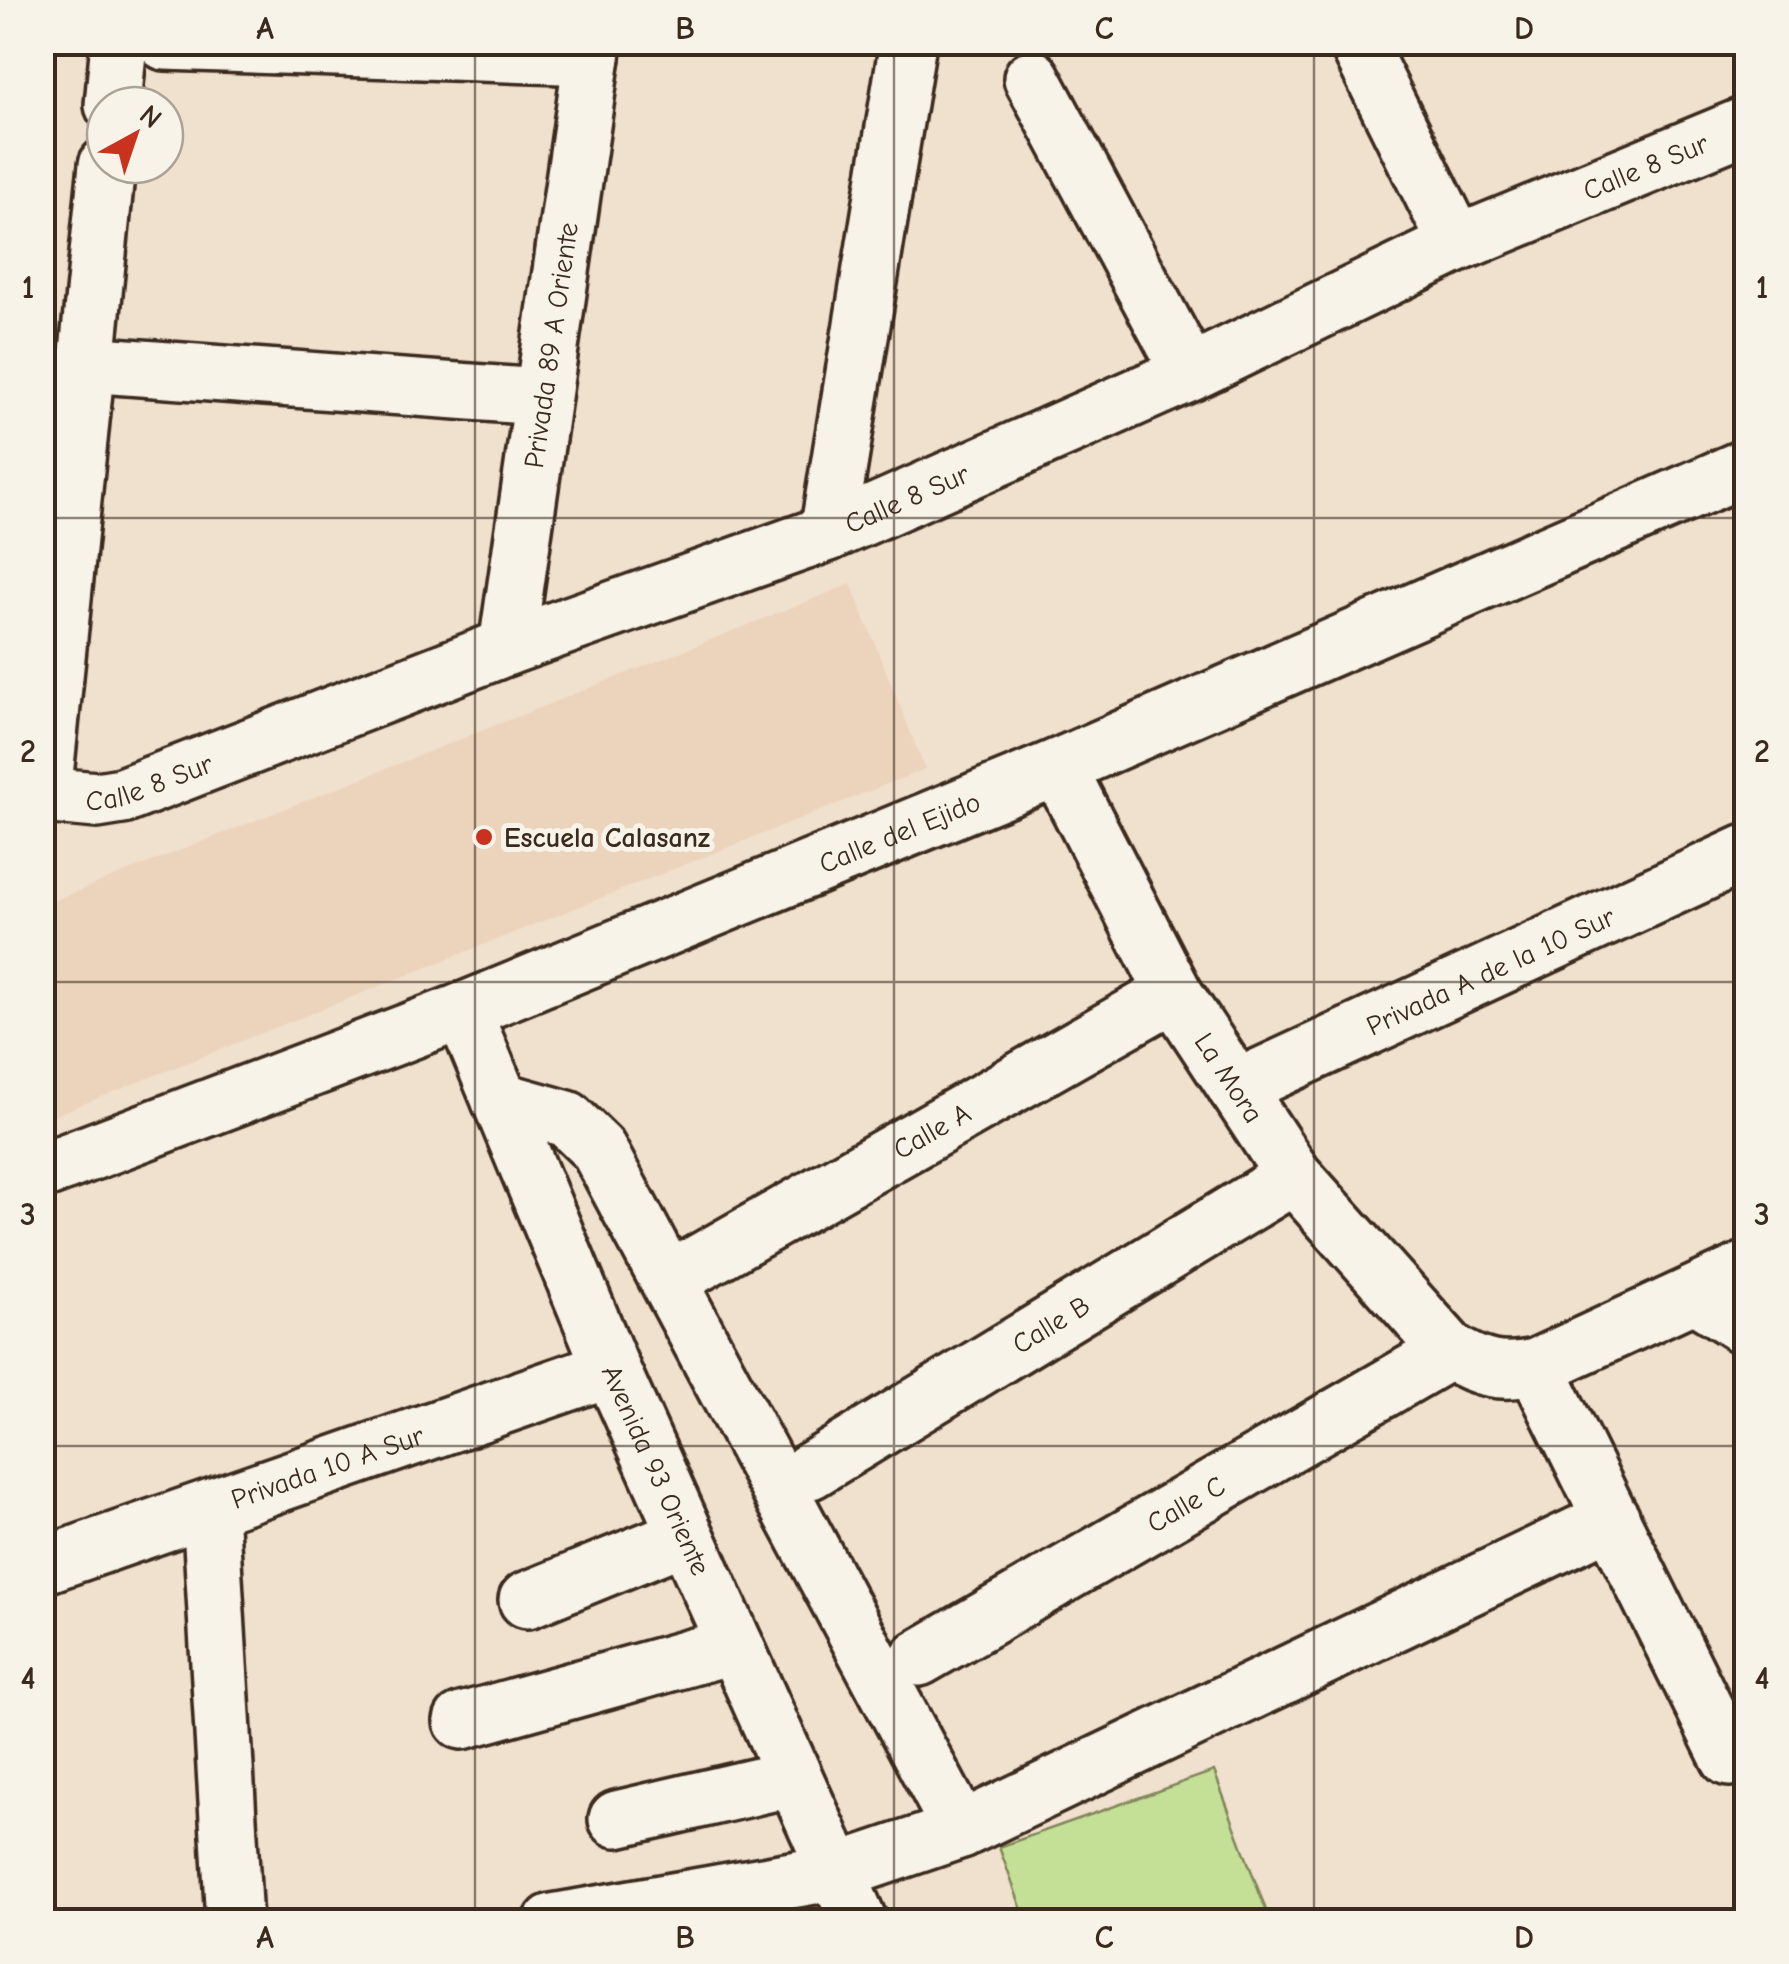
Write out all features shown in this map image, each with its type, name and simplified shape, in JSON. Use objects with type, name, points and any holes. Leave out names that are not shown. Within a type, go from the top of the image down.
[{"type":"street","points":[[115,85],[119,42]]},
{"type":"street","points":[[164,42],[593,50]]},
{"type":"street","points":[[828,533],[908,42]]},
{"type":"street","points":[[1358,42],[1457,244]]},
{"type":"street","name":"Privada 89 A Oriente","points":[[507,647],[593,50]]},
{"type":"street","points":[[1032,78],[1190,373]]},
{"type":"street","name":"Calle 8 Sur","points":[[43,795],[98,800],[122,796],[507,647],[828,533],[1190,373],[1457,244],[1746,125]]},
{"type":"street","points":[[43,795],[104,185]]},
{"type":"street","points":[[86,364],[540,397]]},
{"type":"street","name":"Calle del Ejido","points":[[42,1171],[463,1011],[1058,767],[1746,467]]},
{"type":"street","name":"La Mora","points":[[1058,767],[1174,993],[1294,1176],[1450,1351]]},
{"type":"street","name":"Privada A de la 10 Sur","points":[[1236,1088],[1746,853]]},
{"type":"street","name":"Calle A","points":[[690,1268],[1174,993]]},
{"type":"street","name":"Avenida 93 Oriente","points":[[463,1011],[684,1536],[859,1922]]},
{"type":"street","points":[[500,1100],[567,1118],[598,1149],[962,1830]]},
{"type":"street","name":"Calle B","points":[[810,1471],[1294,1176]]},
{"type":"street","points":[[1450,1351],[1476,1367],[1504,1373],[1536,1367],[1746,1270]]},
{"type":"street","points":[[1695,1295],[1746,1327]]},
{"type":"street","name":"Calle C","points":[[920,1658],[1450,1351]]},
{"type":"street","points":[[1536,1367],[1729,1758]]},
{"type":"street","name":"Privada 10 A Sur","points":[[42,1566],[611,1368]]},
{"type":"street","points":[[210,1509],[234,1922]]},
{"type":"street","points":[[552,1922],[838,1872],[962,1830],[1612,1519]]},
{"type":"street","points":[[528,1600],[684,1536]]},
{"type":"street","points":[[462,1720],[735,1646]]},
{"type":"street","points":[[618,1820],[794,1778]]},
{"type":"shaded area","name":"Escuela Calasanz","points":[[851,584],[925,769],[43,1120],[43,905]]},
{"type":"green space","points":[[1214,1771],[1270,1921],[1026,1921],[999,1847]]},
{"type":"place","name":"Escuela Calasanz","points":[[484,837]]}]
